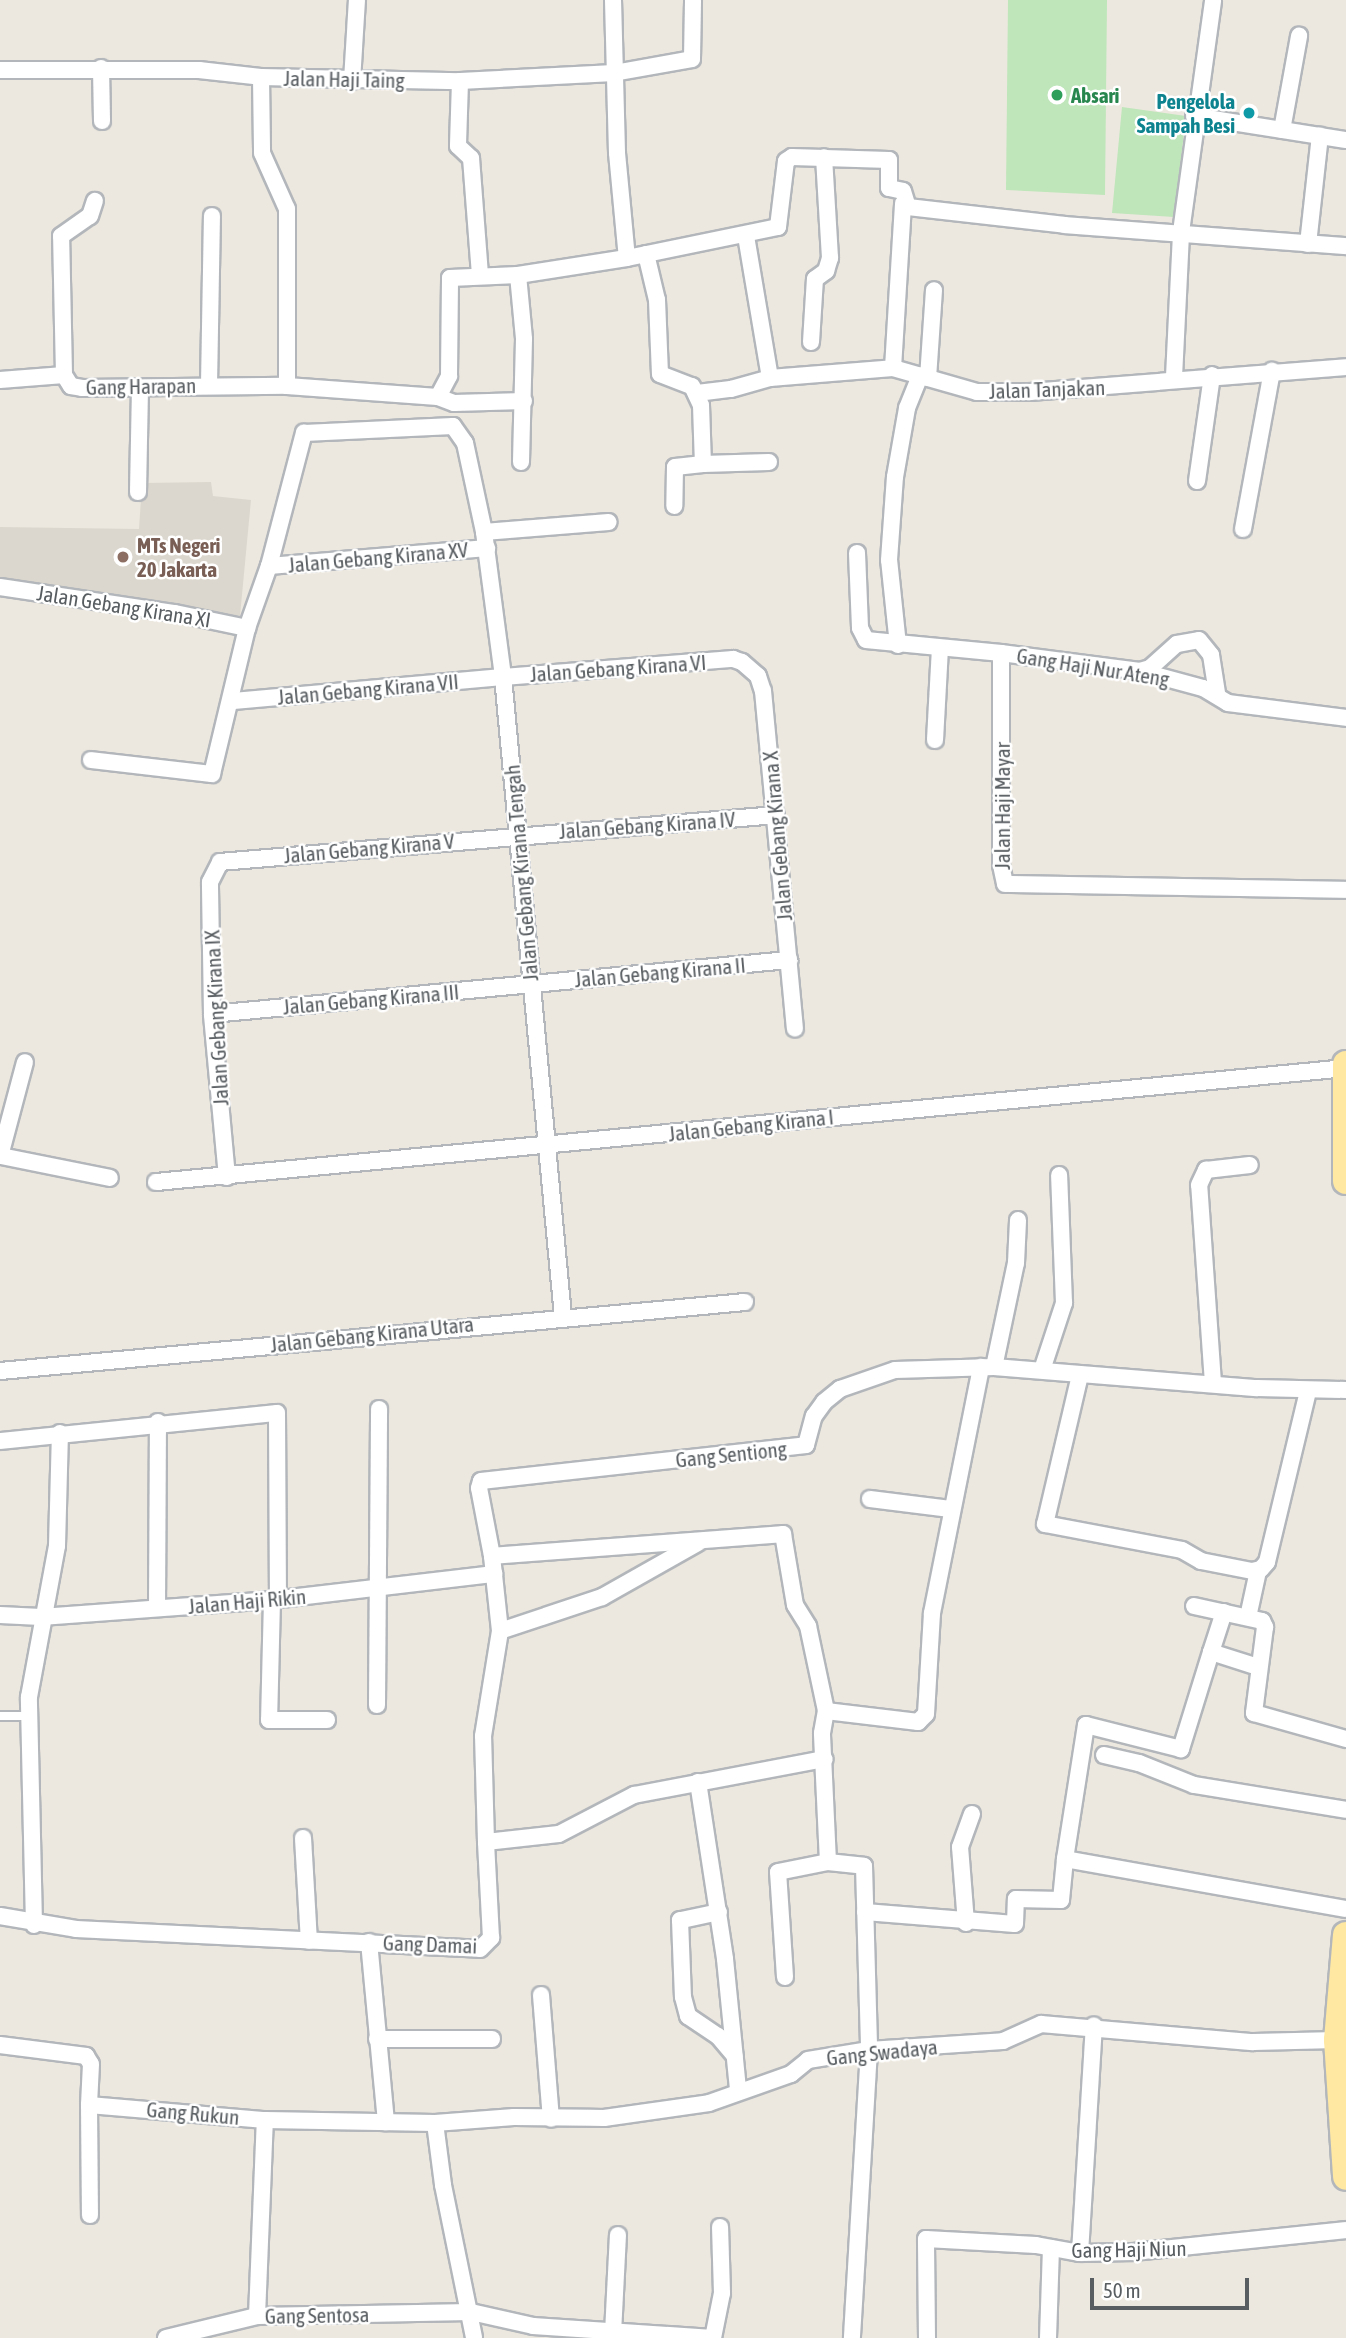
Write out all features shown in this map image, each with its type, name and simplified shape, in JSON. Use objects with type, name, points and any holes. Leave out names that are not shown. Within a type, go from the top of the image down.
[{"type":"main road","points":[[1345,1172],[1346,1066]]},
{"type":"main road","points":[[1346,1935],[1337,2040],[1346,2178]]},
{"type":"street","points":[[352,80],[357,0]]},
{"type":"street","points":[[613,0],[614,73],[627,258]]},
{"type":"street","name":"Jalan Haji Taing","points":[[0,70],[101,68],[261,77],[460,81],[614,73],[687,63],[693,55],[693,0]]},
{"type":"street","points":[[1174,377],[1181,232],[1194,116],[1213,0]]},
{"type":"street","points":[[1282,130],[1299,36]]},
{"type":"street","points":[[101,68],[102,121]]},
{"type":"street","points":[[261,77],[262,153],[287,209],[288,386]]},
{"type":"street","points":[[460,81],[458,146],[471,158],[480,276]]},
{"type":"street","points":[[1194,116],[1346,140]]},
{"type":"street","points":[[1308,244],[1320,136]]},
{"type":"street","points":[[811,342],[815,278],[826,271],[830,258],[824,219],[824,157]]},
{"type":"street","points":[[438,397],[449,376],[450,278],[518,275],[627,258],[746,236],[780,225],[787,158],[889,160],[890,188],[903,191],[894,368]]},
{"type":"street","points":[[64,375],[61,236],[90,216],[95,201]]},
{"type":"street","points":[[903,203],[1065,225],[1346,246]]},
{"type":"street","points":[[209,384],[212,216]]},
{"type":"street","points":[[746,236],[770,378]]},
{"type":"street","points":[[646,254],[657,300],[660,374],[692,386],[697,393],[703,464]]},
{"type":"street","points":[[518,275],[524,339],[522,462]]},
{"type":"street","points":[[898,645],[889,560],[895,477],[907,408],[924,376],[934,290]]},
{"type":"street","name":"Jalan Tanjakan","points":[[697,393],[731,389],[770,378],[894,368],[977,391],[998,392],[1112,387],[1174,377],[1346,367]]},
{"type":"street","points":[[1243,528],[1272,371]]},
{"type":"street","name":"Gang Harapan","points":[[0,380],[64,375],[75,388],[140,390],[209,384],[288,386],[438,397],[454,403],[524,401]]},
{"type":"street","points":[[1197,481],[1212,375]]},
{"type":"street","points":[[138,492],[140,390]]},
{"type":"street","name":"Jalan Gebang Kirana Tengah","points":[[269,566],[304,433],[444,424],[459,433],[485,540],[503,677],[563,1316]]},
{"type":"street","points":[[674,506],[675,467],[769,463]]},
{"type":"street","name":"Jalan Gebang Kirana XV","points":[[269,566],[609,522]]},
{"type":"street","points":[[858,553],[863,635],[872,643],[1001,653]]},
{"type":"street","points":[[90,760],[212,774],[233,701],[247,628],[269,566]]},
{"type":"street","name":"Jalan Gebang Kirana XI","points":[[0,587],[175,612],[247,628]]},
{"type":"street","points":[[1140,671],[1150,668],[1177,644],[1199,640],[1211,654],[1217,694]]},
{"type":"street","points":[[935,740],[940,648]]},
{"type":"street","name":"Gang Haji Nur Ateng","points":[[1001,653],[1140,671],[1217,694],[1237,704],[1346,718]]},
{"type":"street","name":"Jalan Haji Mayar","points":[[1001,653],[1001,864],[1005,884],[1346,890]]},
{"type":"street","name":"Jalan Gebang Kirana VI","points":[[503,677],[733,659]]},
{"type":"street","name":"Jalan Gebang Kirana X","points":[[733,659],[751,668],[763,691],[795,1028]]},
{"type":"street","name":"Jalan Gebang Kirana VII","points":[[233,701],[503,677]]},
{"type":"street","name":"Jalan Gebang Kirana IV","points":[[517,835],[776,815]]},
{"type":"street","name":"Jalan Gebang Kirana V","points":[[220,862],[517,835]]},
{"type":"street","name":"Jalan Gebang Kirana IX","points":[[220,862],[210,882],[212,1014],[227,1177]]},
{"type":"street","name":"Jalan Gebang Kirana II","points":[[531,984],[789,960]]},
{"type":"street","name":"Jalan Gebang Kirana III","points":[[212,1014],[531,984]]},
{"type":"street","points":[[25,1062],[0,1156],[110,1178]]},
{"type":"street","name":"Jalan Gebang Kirana I","points":[[156,1182],[1346,1066]]},
{"type":"street","points":[[1213,1383],[1199,1185],[1206,1170],[1250,1165]]},
{"type":"street","points":[[1042,1370],[1064,1303],[1059,1175]]},
{"type":"street","points":[[826,1711],[918,1722],[923,1719],[929,1696],[932,1613],[950,1509],[1016,1263],[1018,1220]]},
{"type":"street","name":"Jalan Gebang Kirana Utara","points":[[0,1371],[563,1316],[745,1303]]},
{"type":"street","name":"Gang Sentiong","points":[[486,1842],[483,1736],[500,1631],[492,1556],[479,1488],[481,1481],[806,1445],[817,1408],[840,1389],[895,1370],[988,1367],[1308,1391],[1346,1390]]},
{"type":"street","points":[[1080,1375],[1045,1524],[1182,1550],[1201,1561],[1258,1571]]},
{"type":"street","points":[[1248,1617],[1258,1571],[1266,1562],[1284,1500],[1308,1391]]},
{"type":"street","points":[[377,1705],[379,1409]]},
{"type":"street","points":[[0,1441],[158,1422],[277,1413],[275,1599],[269,1720],[327,1720]]},
{"type":"street","points":[[157,1608],[158,1422]]},
{"type":"street","points":[[34,1925],[28,1716],[41,1618],[57,1546],[60,1433]]},
{"type":"street","points":[[870,1499],[950,1509]]},
{"type":"street","points":[[492,1556],[783,1534],[795,1605],[808,1626],[826,1711],[828,1862]]},
{"type":"street","points":[[500,1631],[602,1597],[702,1541]]},
{"type":"street","name":"Jalan Haji Rikin","points":[[0,1615],[41,1618],[275,1599],[494,1574]]},
{"type":"street","points":[[1194,1606],[1262,1621],[1265,1627],[1254,1713],[1346,1739]]},
{"type":"street","points":[[865,1912],[966,1923],[1015,1924],[1016,1899],[1060,1900],[1086,1725],[1181,1749],[1224,1612]]},
{"type":"street","points":[[1211,1652],[1258,1667]]},
{"type":"street","points":[[1104,1755],[1139,1762],[1194,1785],[1346,1810]]},
{"type":"street","points":[[486,1842],[559,1834],[634,1795],[825,1759]]},
{"type":"street","points":[[698,1782],[719,1912],[738,2090]]},
{"type":"street","points":[[966,1923],[960,1847],[972,1814]]},
{"type":"street","points":[[303,1838],[309,1941]]},
{"type":"street","name":"Gang Damai","points":[[0,1916],[34,1925],[309,1941],[487,1946],[491,1938],[486,1842]]},
{"type":"street","points":[[1065,1859],[1346,1909]]},
{"type":"street","points":[[785,1977],[778,1872],[828,1862],[865,1868],[869,2050],[852,2338]]},
{"type":"street","points":[[719,1912],[681,1917],[683,1997],[688,2016],[718,2036],[735,2057]]},
{"type":"street","points":[[369,1942],[386,2122]]},
{"type":"street","points":[[541,1994],[551,2119]]},
{"type":"street","name":"Gang Swadaya","points":[[435,2123],[604,2118],[709,2103],[738,2090],[791,2074],[808,2060],[869,2050],[1003,2041],[1041,2024],[1094,2025],[1253,2042],[1337,2040]]},
{"type":"street","points":[[1080,2253],[1094,2025]]},
{"type":"street","points":[[377,2039],[492,2039]]},
{"type":"street","points":[[0,2045],[86,2056],[91,2064],[90,2215]]},
{"type":"street","name":"Gang Rukun","points":[[89,2105],[265,2120],[435,2123]]},
{"type":"street","points":[[257,2316],[265,2120]]},
{"type":"street","points":[[435,2123],[443,2185],[471,2312],[474,2338]]},
{"type":"street","points":[[713,2338],[722,2293],[720,2227]]},
{"type":"street","name":"Gang Haji Niun","points":[[926,2338],[926,2239],[1051,2248],[1080,2253],[1173,2250],[1346,2230]]},
{"type":"street","points":[[613,2333],[618,2235]]},
{"type":"street","points":[[1048,2338],[1051,2248]]},
{"type":"street","name":"Gang Sentosa","points":[[166,2338],[257,2316],[471,2312],[533,2326],[650,2337],[713,2338]]},
{"type":"lane","points":[[0,1716],[28,1716]]},
{"type":"shaded area","name":"MTs Negeri 20 Jakarta","points":[[211,482],[213,496],[251,500],[240,616],[0,585],[0,527],[139,529],[142,483]]},
{"type":"green space","name":"Absari","points":[[1008,0],[1107,0],[1105,195],[1006,190]]},
{"type":"green space","points":[[1122,107],[1186,116],[1174,217],[1112,213]]},
{"type":"place","name":"Absari","points":[[1057,95]]},
{"type":"place","name":"Pengelola Sampah Besi","points":[[1249,113]]},
{"type":"place","name":"MTs Negeri 20 Jakarta","points":[[123,557]]}]
